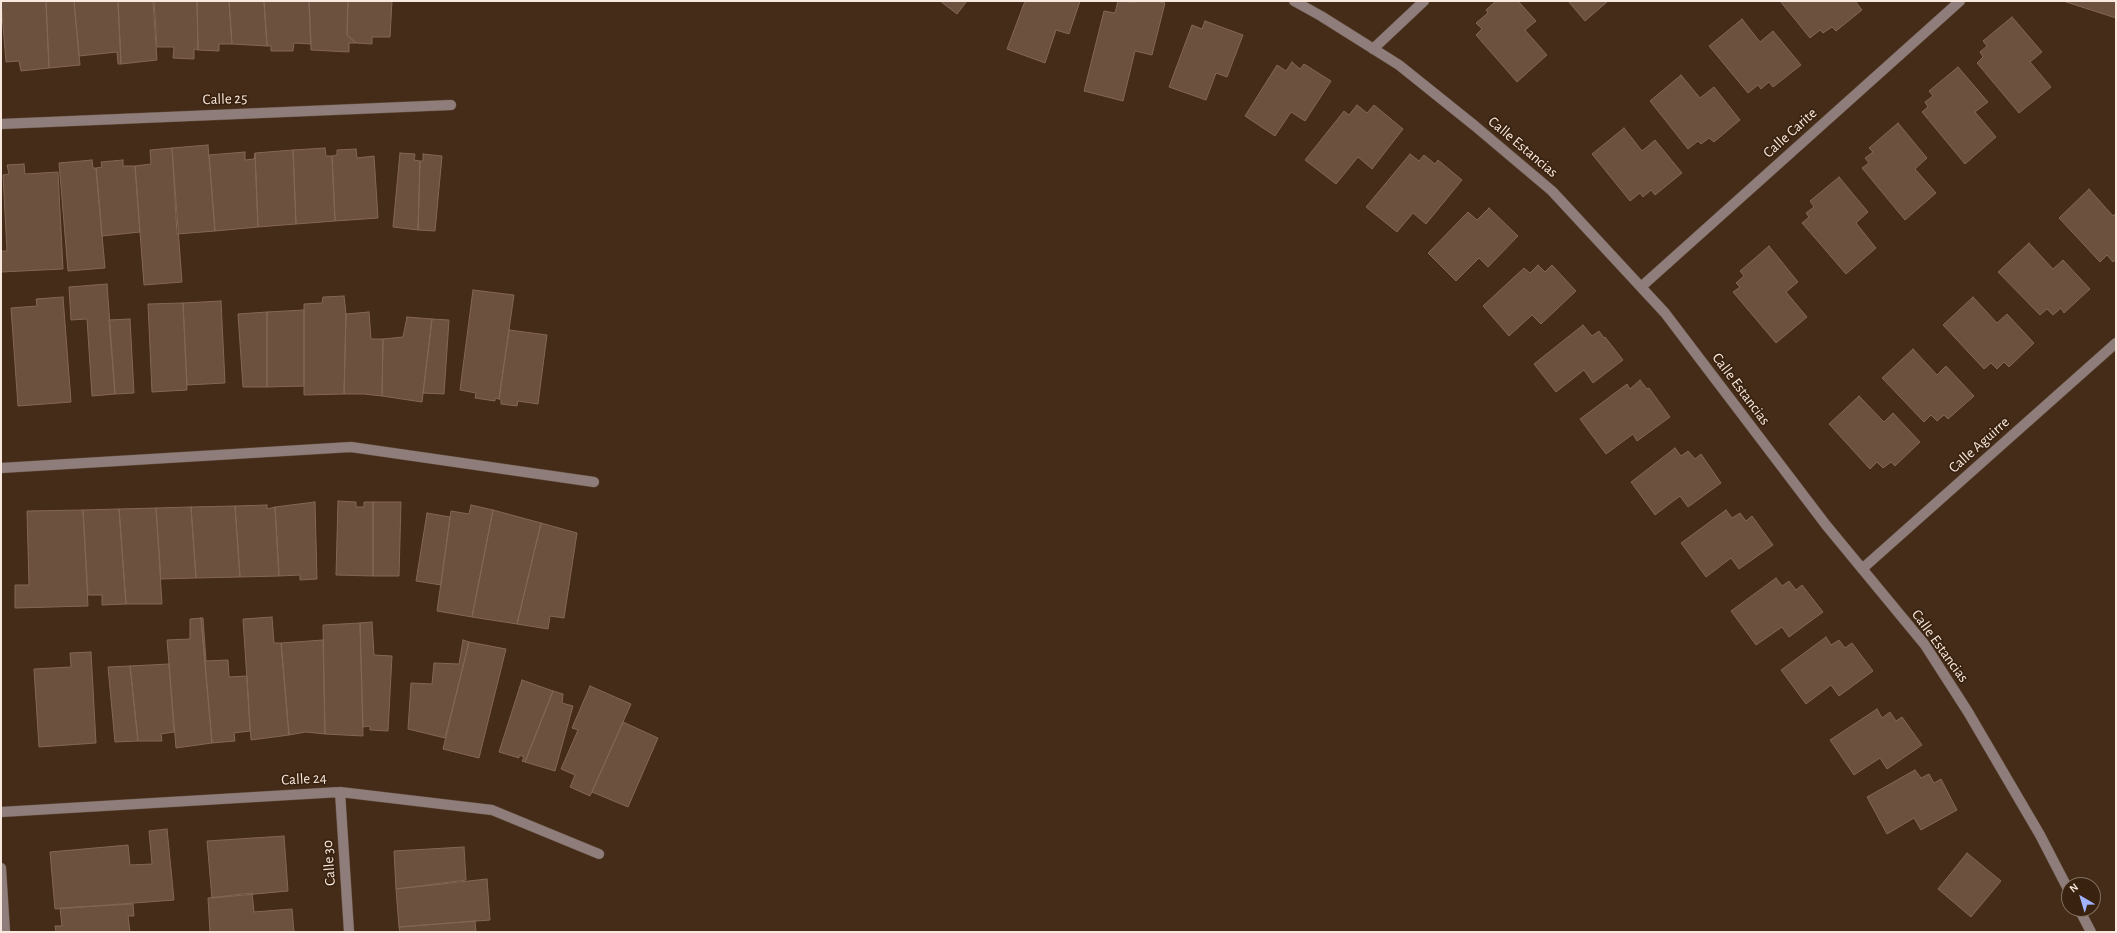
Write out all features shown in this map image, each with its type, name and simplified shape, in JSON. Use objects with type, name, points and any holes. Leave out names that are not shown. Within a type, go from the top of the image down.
[{"type":"street","name":"Calle Estancias","points":[[1294,1],[1373,48],[1405,70],[1552,191],[1665,313],[1826,525],[1924,645],[1963,705],[2040,835],[2062,877]]},
{"type":"street","points":[[1373,48],[1424,1]]},
{"type":"street","name":"Calle Carite","points":[[1641,287],[1960,1]]},
{"type":"street","name":"Calle 25","points":[[1,124],[451,105]]},
{"type":"street","name":"Calle Aguirre","points":[[1862,569],[2116,343]]},
{"type":"street","points":[[1,468],[351,447],[594,482]]},
{"type":"street","name":"Calle 24","points":[[1,812],[340,792],[492,810],[599,854]]},
{"type":"street","name":"Calle 30","points":[[340,792],[349,932]]},
{"type":"street","points":[[1,868],[5,932]]},
{"type":"street","points":[[2083,917],[2091,932]]},
{"type":"building","points":[[1,1],[46,1],[49,68],[21,71],[19,61],[6,62]]},
{"type":"building","points":[[46,1],[74,1],[80,65],[49,68]]},
{"type":"building","points":[[74,1],[118,1],[121,64],[118,64],[117,52],[79,56]]},
{"type":"building","points":[[118,1],[153,1],[157,60],[121,64]]},
{"type":"building","points":[[154,1],[197,1],[198,50],[194,49],[194,59],[173,58],[174,47],[157,47]]},
{"type":"building","points":[[197,1],[229,1],[232,44],[219,44],[219,51],[198,50]]},
{"type":"building","points":[[229,1],[264,1],[267,46],[232,44]]},
{"type":"building","points":[[264,1],[309,1],[311,44],[294,43],[293,51],[271,51],[271,46],[267,46]]},
{"type":"building","points":[[309,1],[348,1],[347,35],[356,43],[349,43],[349,52],[311,50]]},
{"type":"building","points":[[348,1],[392,1],[390,37],[372,37],[372,44],[356,43],[347,35]]},
{"type":"building","points":[[940,1],[967,1],[957,14]]},
{"type":"building","points":[[1025,1],[1080,1],[1069,34],[1056,30],[1045,63],[1007,49]]},
{"type":"building","points":[[1118,1],[1156,1],[1165,3],[1152,55],[1135,51],[1123,101],[1084,91],[1104,11],[1115,13]]},
{"type":"building","points":[[1496,1],[1518,1],[1536,21],[1525,30],[1547,55],[1517,82],[1476,35],[1482,29],[1476,23],[1488,13],[1486,10]]},
{"type":"building","points":[[1568,1],[1608,1],[1585,21]]},
{"type":"building","points":[[1780,1],[1855,1],[1862,10],[1836,31],[1832,27],[1823,33],[1820,30],[1810,38]]},
{"type":"building","points":[[2063,1],[2116,1],[2116,18]]},
{"type":"building","points":[[2012,17],[2042,52],[2030,62],[2051,87],[2019,113],[1977,63],[1983,57],[1980,52],[1987,46],[1983,41]]},
{"type":"building","points":[[1742,19],[1760,42],[1773,31],[1801,65],[1773,87],[1769,82],[1761,89],[1758,85],[1748,93],[1709,46]]},
{"type":"building","points":[[1205,21],[1243,35],[1227,77],[1216,73],[1206,100],[1169,87],[1192,25],[1202,29]]},
{"type":"building","points":[[1292,62],[1300,69],[1304,64],[1331,81],[1305,121],[1291,112],[1275,136],[1245,116],[1277,65],[1286,71]]},
{"type":"building","points":[[1958,67],[1988,102],[1975,112],[1996,137],[1965,164],[1922,112],[1928,107],[1925,102],[1933,96],[1929,91]]},
{"type":"building","points":[[1681,75],[1700,98],[1714,87],[1740,120],[1714,142],[1709,138],[1701,144],[1698,141],[1688,149],[1650,101]]},
{"type":"building","points":[[1357,105],[1367,113],[1374,105],[1403,129],[1372,169],[1358,157],[1336,184],[1305,160],[1344,111],[1349,115]]},
{"type":"building","points":[[1898,123],[1927,158],[1915,169],[1936,193],[1905,220],[1862,168],[1869,163],[1865,158],[1873,152],[1869,148]]},
{"type":"building","points":[[1624,128],[1642,151],[1655,140],[1682,173],[1655,195],[1651,190],[1643,197],[1640,193],[1630,201],[1592,154]]},
{"type":"building","points":[[208,145],[215,231],[177,234],[172,148]]},
{"type":"building","points":[[172,148],[182,282],[144,285],[135,166],[151,164],[150,150]]},
{"type":"building","points":[[325,148],[326,156],[332,156],[335,221],[296,224],[293,150]]},
{"type":"building","points":[[356,149],[357,158],[374,156],[378,218],[335,221],[332,156],[337,155],[337,150]]},
{"type":"building","points":[[293,150],[296,224],[258,227],[255,153]]},
{"type":"building","points":[[245,152],[245,160],[254,159],[255,153],[258,227],[215,231],[209,155]]},
{"type":"building","points":[[400,153],[415,154],[414,160],[420,161],[418,230],[393,227]]},
{"type":"building","points":[[423,154],[442,156],[435,231],[418,230],[420,161],[423,161]]},
{"type":"building","points":[[1410,154],[1419,161],[1424,155],[1435,164],[1438,160],[1462,180],[1426,224],[1413,213],[1397,232],[1366,207]]},
{"type":"building","points":[[92,160],[93,168],[96,168],[105,268],[68,271],[59,163]]},
{"type":"building","points":[[123,160],[123,166],[135,166],[140,232],[102,236],[96,168],[102,167],[101,162]]},
{"type":"building","points":[[24,164],[25,174],[58,172],[63,269],[1,272],[1,251],[7,251],[3,175],[9,174],[7,165]]},
{"type":"building","points":[[1839,177],[1868,212],[1856,223],[1876,248],[1846,274],[1802,223],[1809,217],[1806,213],[1814,207],[1810,201]]},
{"type":"building","points":[[2089,189],[2113,216],[2116,213],[2116,259],[2113,262],[2107,255],[2100,262],[2059,218]]},
{"type":"building","points":[[1489,208],[1518,236],[1488,267],[1479,258],[1456,281],[1428,253],[1468,212],[1477,220]]},
{"type":"building","points":[[2029,243],[2053,269],[2063,260],[2090,289],[2064,313],[2061,308],[2053,315],[2047,309],[2040,315],[1998,272]]},
{"type":"building","points":[[1769,246],[1798,282],[1786,292],[1807,317],[1776,343],[1733,292],[1740,287],[1736,283],[1744,276],[1740,271]]},
{"type":"building","points":[[1538,265],[1545,272],[1552,265],[1576,291],[1541,324],[1532,315],[1509,336],[1483,306],[1524,268],[1530,273]]},
{"type":"building","points":[[107,284],[115,394],[92,396],[87,319],[71,320],[69,287]]},
{"type":"building","points":[[473,290],[514,295],[499,399],[495,398],[495,401],[475,398],[476,393],[460,390]]},
{"type":"building","points":[[344,296],[346,314],[344,394],[304,395],[304,304],[322,303],[323,297]]},
{"type":"building","points":[[63,297],[71,402],[18,406],[11,308],[37,306],[36,299]]},
{"type":"building","points":[[1973,297],[1997,323],[2007,314],[2034,343],[2009,367],[2004,362],[1997,369],[1991,363],[1984,369],[1943,325]]},
{"type":"building","points":[[221,301],[225,383],[187,385],[183,303]]},
{"type":"building","points":[[183,303],[187,390],[152,392],[148,304]]},
{"type":"building","points":[[304,310],[304,386],[267,387],[267,312]]},
{"type":"building","points":[[267,312],[267,387],[243,387],[238,314]]},
{"type":"building","points":[[369,312],[371,339],[383,339],[382,396],[344,394],[346,314]]},
{"type":"building","points":[[407,317],[432,319],[422,402],[382,396],[383,339],[403,337]]},
{"type":"building","points":[[130,319],[134,393],[115,394],[109,320]]},
{"type":"building","points":[[432,319],[449,320],[444,394],[423,393]]},
{"type":"building","points":[[1583,325],[1592,336],[1599,331],[1623,360],[1593,383],[1584,370],[1556,392],[1534,364]]},
{"type":"building","points":[[509,330],[547,335],[538,404],[518,401],[517,406],[501,404],[501,400],[499,399]]},
{"type":"building","points":[[1913,349],[1937,375],[1946,366],[1974,396],[1948,419],[1944,415],[1937,421],[1931,415],[1924,422],[1882,378]]},
{"type":"building","points":[[1640,380],[1647,389],[1649,388],[1670,417],[1637,441],[1633,434],[1606,454],[1580,419],[1627,384],[1630,389]]},
{"type":"building","points":[[1859,396],[1884,422],[1893,413],[1920,442],[1895,466],[1891,462],[1883,468],[1877,462],[1870,469],[1829,424]]},
{"type":"building","points":[[1675,448],[1681,456],[1688,451],[1695,459],[1701,454],[1721,483],[1688,507],[1680,496],[1655,515],[1631,482]]},
{"type":"building","points":[[338,501],[356,502],[356,507],[364,507],[364,502],[373,502],[373,576],[336,575]]},
{"type":"building","points":[[315,502],[317,579],[300,580],[300,575],[279,576],[275,507]]},
{"type":"building","points":[[373,502],[401,502],[399,576],[373,576]]},
{"type":"building","points":[[267,505],[267,509],[275,507],[279,576],[240,577],[235,506]]},
{"type":"building","points":[[471,505],[493,510],[472,617],[437,611],[451,511],[469,514]]},
{"type":"building","points":[[235,506],[240,577],[196,578],[191,507]]},
{"type":"building","points":[[191,507],[196,578],[161,579],[156,508]]},
{"type":"building","points":[[156,508],[162,604],[126,604],[119,509]]},
{"type":"building","points":[[119,509],[126,604],[102,605],[102,595],[88,595],[83,510]]},
{"type":"building","points":[[83,510],[88,606],[15,608],[15,585],[29,585],[27,511]]},
{"type":"building","points":[[493,510],[541,523],[517,624],[472,617]]},
{"type":"building","points":[[1726,510],[1732,518],[1740,513],[1746,521],[1752,516],[1773,545],[1739,569],[1731,558],[1706,577],[1681,543]]},
{"type":"building","points":[[427,513],[450,517],[441,585],[416,581]]},
{"type":"building","points":[[541,523],[577,533],[564,618],[550,616],[548,629],[517,624]]},
{"type":"building","points":[[1776,578],[1782,586],[1789,581],[1796,590],[1802,585],[1823,612],[1789,637],[1782,627],[1756,645],[1731,611]]},
{"type":"building","points":[[272,617],[274,643],[281,643],[289,735],[251,740],[243,619]]},
{"type":"building","points":[[201,618],[212,743],[176,748],[167,640],[190,639],[190,619]]},
{"type":"building","points":[[201,618],[203,618],[206,661],[228,660],[229,677],[247,676],[250,731],[234,733],[235,741],[212,743]]},
{"type":"building","points":[[372,622],[374,655],[392,656],[388,731],[370,730],[370,726],[363,727],[360,623]]},
{"type":"building","points":[[360,623],[363,736],[325,734],[323,625]]},
{"type":"building","points":[[1826,637],[1831,645],[1839,640],[1845,648],[1852,643],[1873,671],[1839,696],[1831,685],[1806,704],[1781,670]]},
{"type":"building","points":[[323,640],[325,734],[306,732],[289,735],[281,643]]},
{"type":"building","points":[[463,640],[469,642],[445,738],[408,729],[411,683],[432,684],[434,663],[459,664]]},
{"type":"building","points":[[469,642],[506,649],[479,758],[443,749]]},
{"type":"building","points":[[91,652],[96,743],[39,747],[34,669],[71,667],[70,653]]},
{"type":"building","points":[[169,664],[174,732],[161,734],[162,741],[138,741],[130,666]]},
{"type":"building","points":[[130,666],[138,741],[115,742],[108,667]]},
{"type":"building","points":[[522,680],[553,691],[525,762],[522,761],[524,757],[519,755],[519,758],[499,752]]},
{"type":"building","points":[[590,686],[631,704],[590,796],[570,787],[575,775],[561,769],[578,730],[572,728]]},
{"type":"building","points":[[553,691],[563,694],[562,703],[573,706],[555,771],[525,762]]},
{"type":"building","points":[[1877,709],[1882,718],[1890,712],[1896,721],[1902,717],[1922,745],[1887,769],[1880,758],[1854,775],[1830,740]]},
{"type":"building","points":[[623,722],[658,738],[628,807],[592,792]]},
{"type":"building","points":[[1915,770],[1921,778],[1929,774],[1934,783],[1941,779],[1957,810],[1921,830],[1914,818],[1887,834],[1867,797]]},
{"type":"building","points":[[167,829],[174,900],[55,909],[50,852],[128,845],[130,865],[152,864],[149,831]]},
{"type":"building","points":[[284,836],[288,891],[212,898],[207,841]]},
{"type":"building","points":[[464,847],[466,880],[396,889],[394,851]]},
{"type":"building","points":[[1967,853],[2001,881],[1971,917],[1938,889]]},
{"type":"building","points":[[487,879],[490,920],[399,927],[396,889]]},
{"type":"building","points":[[252,893],[254,912],[292,909],[294,932],[210,932],[208,898]]},
{"type":"building","points":[[133,904],[134,916],[128,916],[130,932],[56,932],[55,926],[62,926],[60,908]]},
{"type":"building","points":[[475,921],[476,932],[400,932],[399,927]]}]
